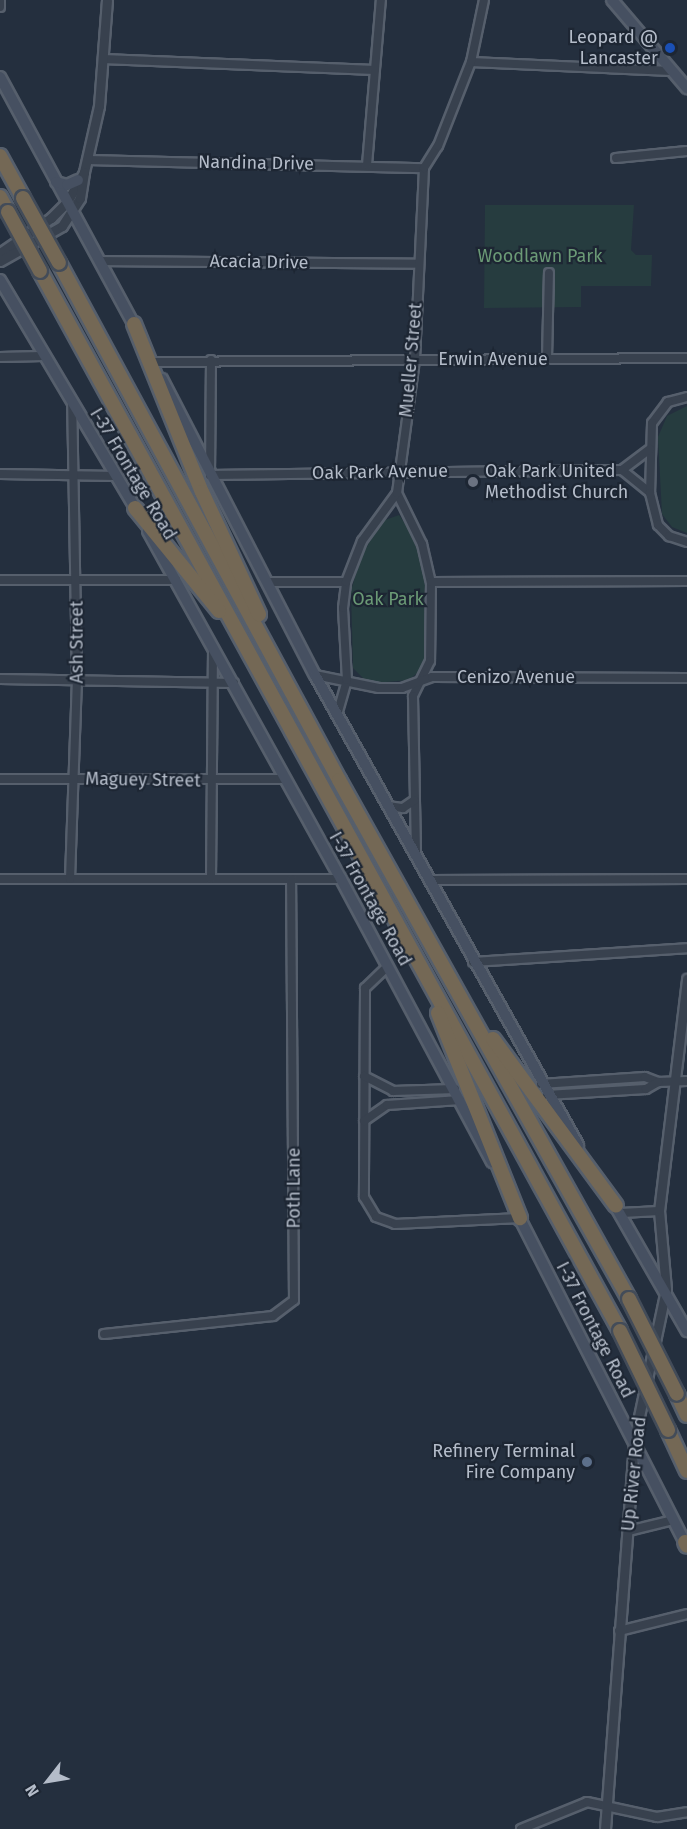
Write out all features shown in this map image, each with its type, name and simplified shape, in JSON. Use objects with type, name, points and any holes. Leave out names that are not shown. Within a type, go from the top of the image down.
[{"type":"highway","points":[[0,156],[304,714],[629,1299],[687,1415]]},
{"type":"highway","points":[[0,197],[620,1331],[687,1471]]},
{"type":"highway","points":[[134,324],[202,492],[294,684],[304,714]]},
{"type":"highway","points":[[135,508],[244,642]]},
{"type":"highway","points":[[429,982],[519,1218]]},
{"type":"highway","points":[[460,994],[618,1210]]},
{"type":"main road","points":[[612,0],[687,88]]},
{"type":"main road","points":[[0,77],[134,324],[315,675],[547,1095],[666,1289],[687,1331]]},
{"type":"main road","points":[[56,182],[67,185],[81,176]]},
{"type":"main road","name":"I-37 Frontage Road","points":[[0,280],[176,580],[455,1089],[686,1545]]},
{"type":"street","points":[[0,0],[0,7]]},
{"type":"street","points":[[0,261],[52,234],[85,184],[81,176],[88,160],[99,106],[107,0]]},
{"type":"street","points":[[367,165],[381,0]]},
{"type":"street","name":"Mueller Street","points":[[397,493],[398,471],[415,359],[424,168],[438,146],[471,62],[484,0]]},
{"type":"street","points":[[103,59],[375,70]]},
{"type":"street","points":[[471,62],[672,71]]},
{"type":"street","points":[[616,158],[687,152]]},
{"type":"street","name":"Nandina Drive","points":[[88,160],[424,168]]},
{"type":"street","points":[[0,253],[70,207]]},
{"type":"street","name":"Acacia Drive","points":[[100,261],[418,264]]},
{"type":"street","points":[[548,359],[549,273]]},
{"type":"street","points":[[0,357],[43,356]]},
{"type":"street","name":"Erwin Avenue","points":[[154,362],[687,358]]},
{"type":"street","points":[[210,474],[213,443],[211,360]]},
{"type":"street","points":[[687,397],[668,402],[658,412],[652,423],[650,449],[650,493],[658,525],[669,536],[687,542]]},
{"type":"street","name":"Ash Street","points":[[70,879],[77,680],[77,580],[72,404]]},
{"type":"street","points":[[197,448],[213,443]]},
{"type":"street","points":[[650,449],[622,470],[650,493]]},
{"type":"street","name":"Oak Park Avenue","points":[[210,474],[622,470]]},
{"type":"street","points":[[0,474],[116,476]]},
{"type":"street","points":[[338,715],[347,680],[343,608],[346,582],[362,541],[397,493],[422,544],[430,582],[429,661],[413,696],[416,855]]},
{"type":"street","points":[[0,580],[176,580]]},
{"type":"street","points":[[430,582],[687,581]]},
{"type":"street","points":[[269,582],[346,582]]},
{"type":"street","points":[[211,879],[213,648]]},
{"type":"street","name":"Cenizo Avenue","points":[[315,675],[379,688],[402,688],[432,677],[687,678]]},
{"type":"street","points":[[0,679],[234,684]]},
{"type":"street","name":"Maguey Street","points":[[0,779],[212,781],[285,779]]},
{"type":"street","points":[[388,806],[403,808],[415,800]]},
{"type":"street","points":[[0,879],[341,879]]},
{"type":"street","name":"Poth Lane","points":[[105,1334],[273,1316],[294,1300],[291,879]]},
{"type":"street","points":[[429,880],[687,879]]},
{"type":"street","points":[[473,962],[687,948]]},
{"type":"street","points":[[388,966],[365,988],[364,1197],[376,1217],[395,1224],[519,1218]]},
{"type":"street","name":"Up River Road","points":[[605,1829],[634,1440],[666,1289],[659,1210],[687,978]]},
{"type":"street","points":[[364,1077],[383,1089],[403,1092],[455,1089]]},
{"type":"street","points":[[541,1084],[645,1077],[658,1082],[687,1081]]},
{"type":"street","points":[[547,1095],[646,1089],[658,1082]]},
{"type":"street","points":[[403,1092],[404,1104]]},
{"type":"street","points":[[364,1121],[382,1108],[460,1100]]},
{"type":"street","points":[[618,1210],[659,1210]]},
{"type":"street","points":[[628,1530],[674,1520]]},
{"type":"street","points":[[619,1631],[687,1614]]},
{"type":"street","points":[[521,1829],[587,1802],[657,1817],[687,1812]]},
{"type":"green space","name":"Woodlawn Park","points":[[485,205],[634,205],[631,250],[636,255],[652,255],[651,286],[581,286],[581,307],[484,308]]},
{"type":"green space","points":[[687,406],[687,533],[672,527],[662,514],[658,437],[667,416]]},
{"type":"green space","name":"Oak Park","points":[[399,515],[414,537],[425,580],[424,660],[422,669],[409,680],[375,683],[365,680],[353,668],[351,591],[361,556],[372,538],[385,520]]},
{"type":"place","name":"Leopard @ Lancaster","points":[[670,48]]},
{"type":"place","name":"Oak Park United Methodist Church","points":[[473,482]]},
{"type":"place","name":"Refinery Terminal Fire Company","points":[[587,1462]]}]
